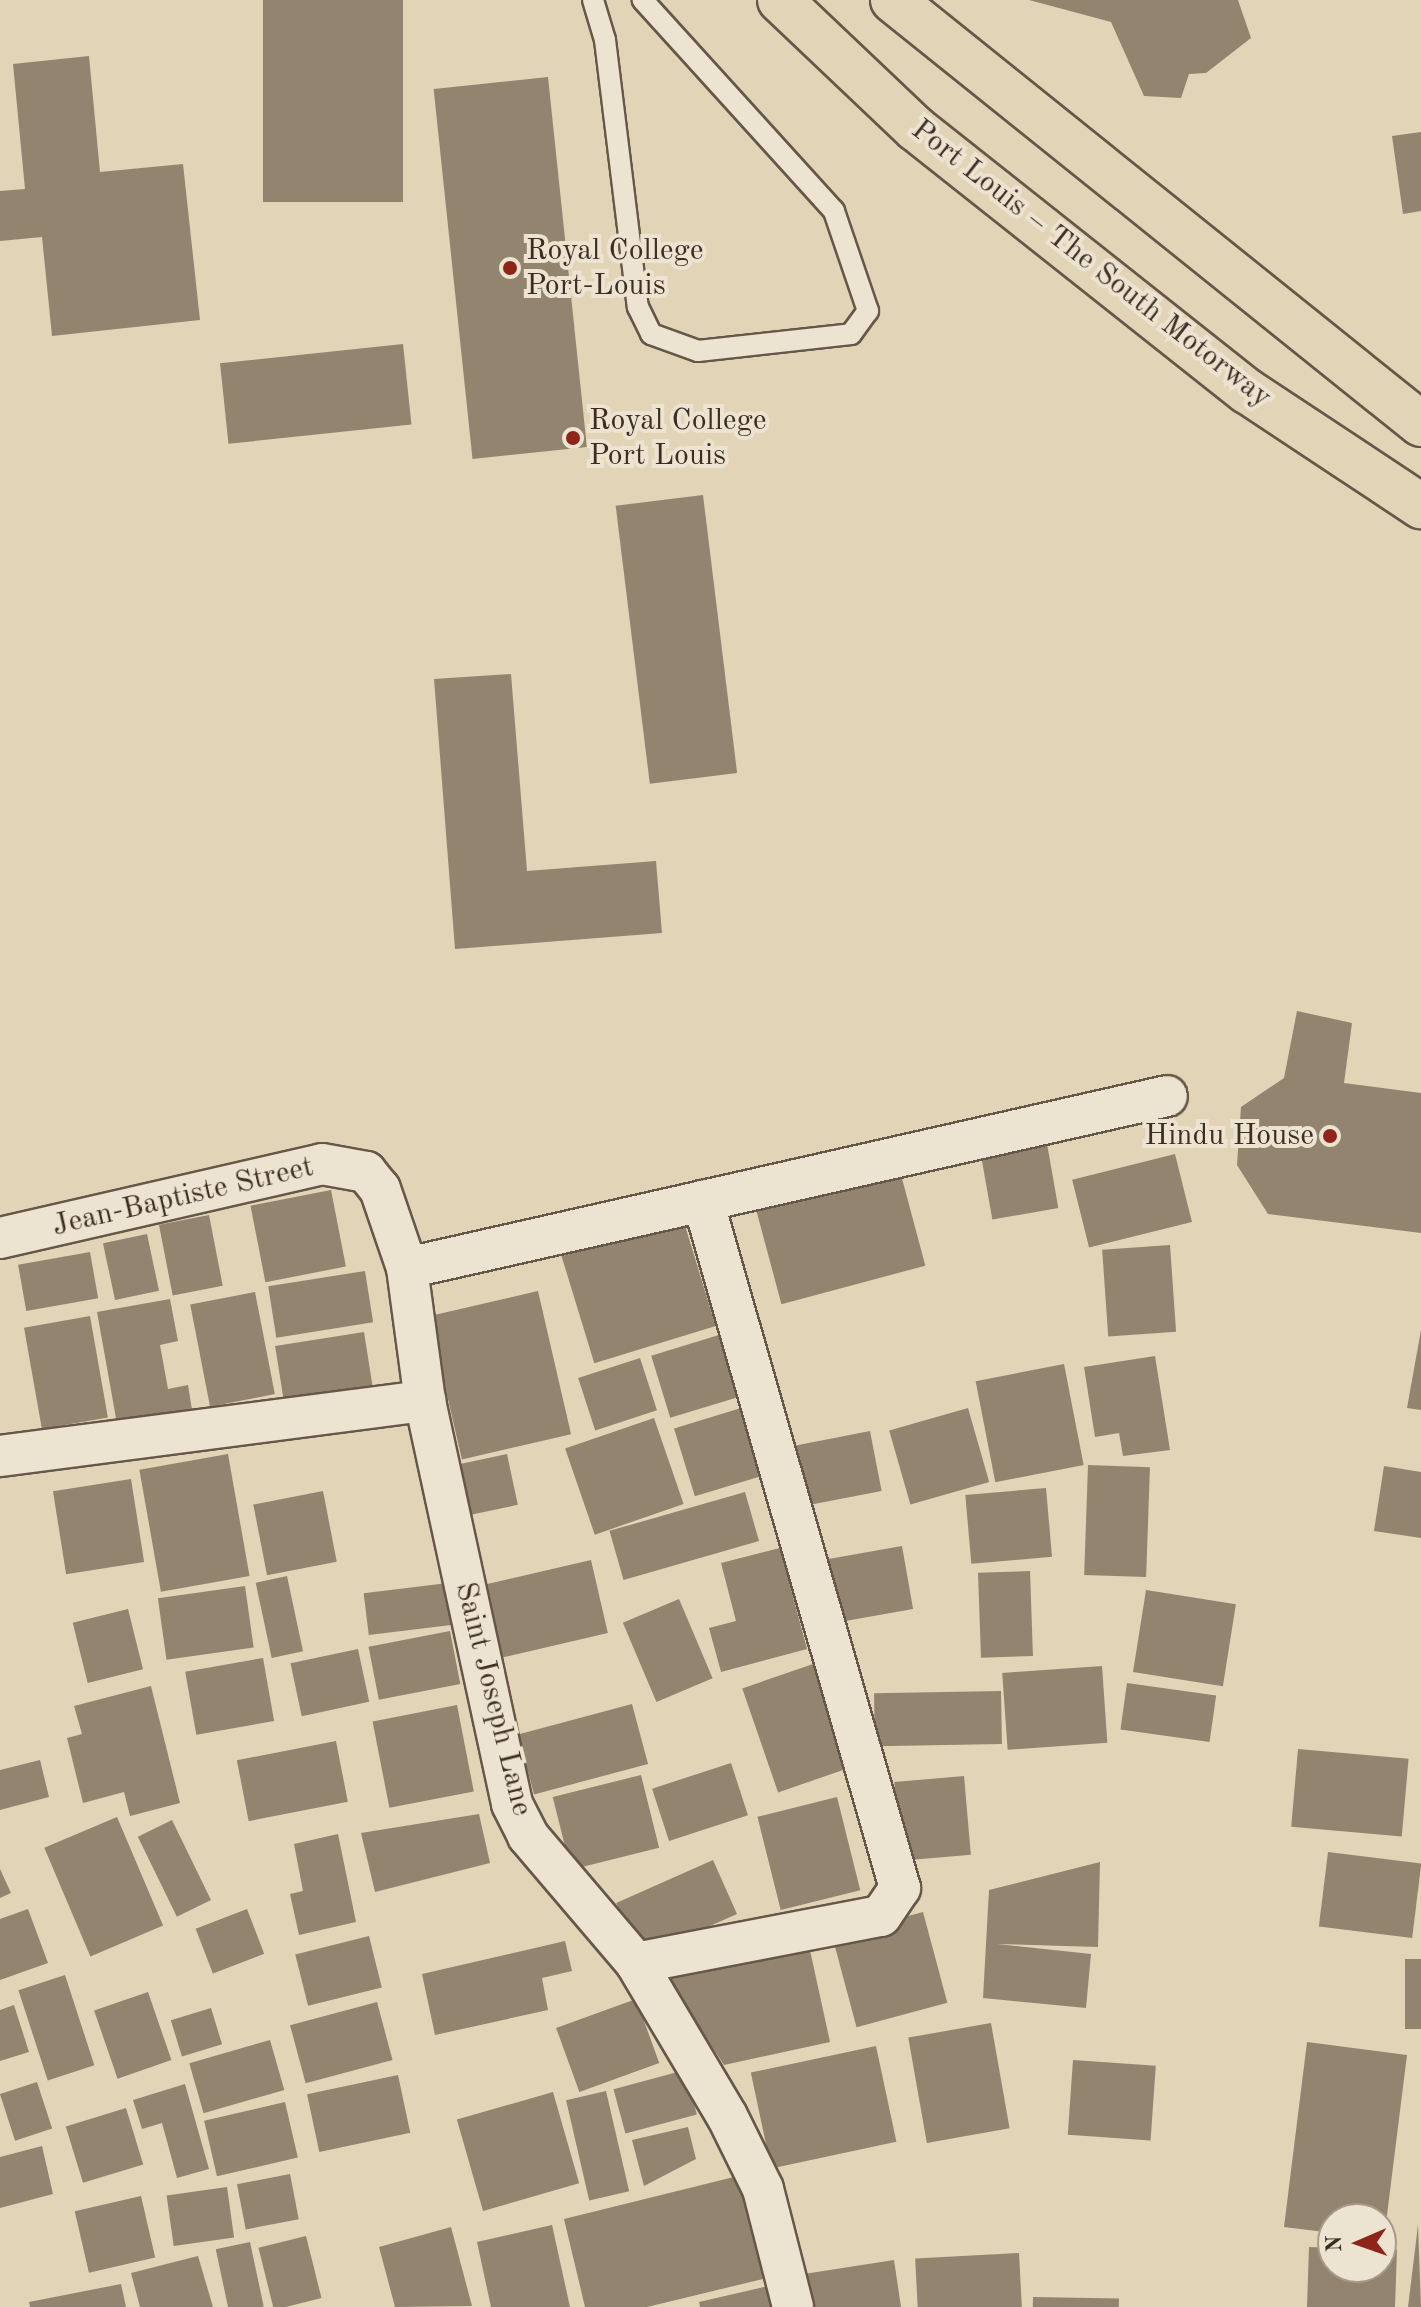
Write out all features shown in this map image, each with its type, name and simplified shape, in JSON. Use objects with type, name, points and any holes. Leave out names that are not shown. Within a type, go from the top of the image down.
[{"type":"highway","name":"Port Louis – The South Motorway","points":[[780,0],[916,129],[1247,391],[1421,506]]},
{"type":"highway","points":[[893,0],[1421,424]]},
{"type":"street","points":[[407,1268],[1167,1096]]},
{"type":"street","name":"Jean-Baptiste Street","points":[[0,1238],[322,1164],[366,1172]]},
{"type":"street","name":"Saint Joseph Lane","points":[[366,1172],[380,1189],[407,1268],[425,1401],[512,1804],[528,1836],[636,1963],[763,2189],[793,2307]]},
{"type":"street","points":[[636,1963],[881,1916],[900,1888],[703,1201]]},
{"type":"street","points":[[0,1456],[425,1401]]},
{"type":"lane","points":[[593,0],[605,40],[638,307],[651,334],[698,351],[851,334],[868,311],[834,211],[643,0]]},
{"type":"building","points":[[263,0],[403,0],[403,202],[263,202]]},
{"type":"building","points":[[1029,0],[1238,0],[1251,38],[1206,73],[1189,74],[1181,98],[1144,96],[1111,22]]},
{"type":"building","points":[[89,56],[100,172],[183,164],[200,320],[52,336],[42,237],[0,241],[0,191],[25,189],[13,64]]},
{"type":"building","name":"Royal College Port-Louis","points":[[548,77],[587,447],[473,459],[434,89]]},
{"type":"building","points":[[1421,132],[1421,211],[1403,214],[1392,136]]},
{"type":"building","points":[[403,344],[411,425],[228,444],[220,363]]},
{"type":"building","points":[[703,495],[737,773],[650,784],[616,506]]},
{"type":"building","points":[[511,674],[527,871],[656,861],[662,933],[455,949],[434,679]]},
{"type":"building","name":"Hindu House","points":[[1297,1011],[1352,1023],[1344,1083],[1421,1093],[1421,1233],[1268,1214],[1237,1165],[1241,1107],[1284,1078]]},
{"type":"building","points":[[1046,1138],[1058,1208],[992,1220],[980,1150]]},
{"type":"building","points":[[1175,1154],[1192,1222],[1089,1248],[1072,1180]]},
{"type":"building","points":[[900,1171],[925,1266],[781,1304],[756,1210]]},
{"type":"building","points":[[331,1190],[346,1267],[265,1282],[251,1206]]},
{"type":"building","points":[[209,1215],[223,1286],[173,1295],[159,1225]]},
{"type":"building","points":[[683,1219],[716,1326],[594,1363],[562,1256]]},
{"type":"building","points":[[147,1234],[159,1291],[115,1300],[103,1243]]},
{"type":"building","points":[[1170,1245],[1176,1332],[1108,1337],[1102,1250]]},
{"type":"building","points":[[90,1252],[98,1298],[26,1311],[18,1265]]},
{"type":"building","points":[[365,1271],[373,1322],[276,1338],[268,1286]]},
{"type":"building","points":[[538,1291],[571,1434],[462,1459],[429,1316]]},
{"type":"building","points":[[255,1292],[275,1394],[210,1407],[190,1305]]},
{"type":"building","points":[[170,1299],[178,1341],[160,1345],[168,1389],[188,1385],[194,1422],[119,1435],[97,1312]]},
{"type":"building","points":[[90,1316],[108,1417],[42,1429],[24,1328]]},
{"type":"building","points":[[1421,1330],[1421,1410],[1407,1408]]},
{"type":"building","points":[[364,1332],[375,1399],[286,1413],[275,1346]]},
{"type":"building","points":[[722,1334],[741,1396],[670,1418],[651,1356]]},
{"type":"building","points":[[1155,1356],[1170,1450],[1123,1456],[1119,1433],[1095,1437],[1084,1367]]},
{"type":"building","points":[[640,1358],[657,1410],[595,1430],[578,1378]]},
{"type":"building","points":[[1064,1364],[1084,1465],[995,1482],[976,1381]]},
{"type":"building","points":[[741,1408],[762,1476],[695,1496],[674,1428]]},
{"type":"building","points":[[968,1408],[989,1482],[910,1505],[889,1431]]},
{"type":"building","points":[[654,1418],[684,1504],[595,1535],[565,1449]]},
{"type":"building","points":[[870,1431],[882,1491],[801,1507],[790,1447]]},
{"type":"building","points":[[228,1454],[250,1576],[161,1592],[139,1470]]},
{"type":"building","points":[[507,1454],[518,1505],[458,1518],[447,1467]]},
{"type":"building","points":[[1088,1465],[1150,1467],[1146,1577],[1084,1575]]},
{"type":"building","points":[[1384,1466],[1421,1472],[1421,1538],[1374,1531]]},
{"type":"building","points":[[131,1479],[144,1562],[66,1574],[53,1491]]},
{"type":"building","points":[[1046,1488],[1052,1557],[971,1564],[965,1495]]},
{"type":"building","points":[[323,1491],[337,1562],[267,1575],[253,1505]]},
{"type":"building","points":[[745,1492],[759,1541],[624,1580],[609,1531]]},
{"type":"building","points":[[902,1546],[913,1609],[835,1623],[824,1560]]},
{"type":"building","points":[[780,1548],[807,1649],[721,1672],[709,1628],[736,1621],[721,1563]]},
{"type":"building","points":[[591,1560],[608,1633],[498,1658],[481,1585]]},
{"type":"building","points":[[1030,1571],[1033,1656],[981,1658],[978,1573]]},
{"type":"building","points":[[287,1576],[303,1651],[272,1658],[256,1583]]},
{"type":"building","points":[[448,1583],[453,1625],[369,1635],[364,1593]]},
{"type":"building","points":[[245,1586],[254,1647],[166,1660],[158,1598]]},
{"type":"building","points":[[1146,1590],[1236,1604],[1223,1686],[1133,1672]]},
{"type":"building","points":[[679,1599],[713,1678],[656,1702],[623,1623]]},
{"type":"building","points":[[128,1609],[143,1669],[88,1683],[73,1623]]},
{"type":"building","points":[[450,1631],[460,1684],[379,1700],[369,1647]]},
{"type":"building","points":[[358,1649],[369,1702],[302,1716],[291,1663]]},
{"type":"building","points":[[263,1658],[274,1721],[196,1735],[185,1672]]},
{"type":"building","points":[[816,1663],[852,1767],[778,1792],[742,1688]]},
{"type":"building","points":[[1102,1666],[1107,1743],[1008,1750],[1002,1673]]},
{"type":"building","points":[[1127,1683],[1216,1696],[1210,1742],[1120,1730]]},
{"type":"building","points":[[151,1686],[180,1803],[130,1816],[124,1792],[83,1803],[67,1738],[82,1734],[74,1706]]},
{"type":"building","points":[[1001,1691],[1002,1744],[875,1746],[874,1693]]},
{"type":"building","points":[[632,1704],[648,1764],[534,1794],[518,1735]]},
{"type":"building","points":[[457,1705],[474,1791],[389,1808],[373,1721]]},
{"type":"building","points":[[336,1741],[348,1802],[249,1821],[237,1760]]},
{"type":"building","points":[[1298,1749],[1409,1759],[1402,1836],[1291,1827]]},
{"type":"building","points":[[40,1760],[49,1797],[0,1810],[0,1770]]},
{"type":"building","points":[[731,1763],[748,1815],[669,1841],[652,1789]]},
{"type":"building","points":[[641,1775],[659,1848],[571,1870],[553,1797]]},
{"type":"building","points":[[964,1776],[971,1855],[901,1861],[894,1782]]},
{"type":"building","points":[[837,1797],[860,1890],[781,1910],[757,1817]]},
{"type":"building","points":[[479,1814],[490,1863],[375,1892],[361,1833]]},
{"type":"building","points":[[117,1817],[163,1926],[90,1956],[44,1848]]},
{"type":"building","points":[[172,1820],[211,1900],[177,1917],[138,1837]]},
{"type":"building","points":[[338,1834],[356,1922],[299,1935],[290,1894],[303,1891],[294,1844]]},
{"type":"building","points":[[1328,1852],[1421,1863],[1412,1938],[1319,1926]]},
{"type":"building","points":[[713,1860],[737,1914],[640,1957],[616,1903]]},
{"type":"building","points":[[1100,1862],[1098,1947],[997,1944],[1091,1954],[1086,2008],[983,1998],[989,1890]]},
{"type":"building","points":[[0,1869],[11,1893],[0,1898]]},
{"type":"building","points":[[28,1909],[48,1963],[0,1980],[0,1919]]},
{"type":"building","points":[[247,1909],[264,1954],[213,1974],[196,1929]]},
{"type":"building","points":[[923,1912],[947,2003],[857,2027],[832,1936]]},
{"type":"building","points":[[369,1936],[382,1987],[308,2006],[295,1954]]},
{"type":"building","points":[[565,1941],[572,1971],[542,1978],[548,2010],[435,2035],[422,1974]]},
{"type":"building","points":[[808,1941],[830,2042],[724,2065],[663,1972]]},
{"type":"building","points":[[1405,1959],[1421,1959],[1421,2029],[1405,2029]]},
{"type":"building","points":[[65,1975],[94,2065],[48,2080],[18,1990]]},
{"type":"building","points":[[148,1992],[171,2060],[118,2079],[94,2011]]},
{"type":"building","points":[[636,1999],[659,2063],[579,2092],[556,2028]]},
{"type":"building","points":[[377,2002],[393,2060],[306,2083],[290,2025]]},
{"type":"building","points":[[14,2005],[29,2052],[0,2061],[0,2010]]},
{"type":"building","points":[[211,2008],[222,2044],[182,2057],[171,2020]]},
{"type":"building","points":[[991,2023],[1010,2128],[927,2143],[908,2038]]},
{"type":"building","points":[[270,2040],[284,2090],[204,2113],[189,2063]]},
{"type":"building","points":[[1307,2042],[1407,2055],[1388,2203],[1317,2203],[1317,2231],[1284,2227]]},
{"type":"building","points":[[876,2046],[896,2142],[771,2168],[751,2073]]},
{"type":"building","points":[[1073,2060],[1156,2066],[1151,2141],[1068,2135]]},
{"type":"building","points":[[685,2070],[697,2114],[625,2134],[614,2089]]},
{"type":"building","points":[[398,2075],[410,2133],[319,2152],[307,2094]]},
{"type":"building","points":[[37,2082],[52,2129],[15,2141],[0,2094]]},
{"type":"building","points":[[185,2084],[209,2169],[177,2178],[162,2123],[142,2129],[133,2100]]},
{"type":"building","points":[[606,2091],[629,2191],[589,2201],[566,2100]]},
{"type":"building","points":[[553,2092],[579,2183],[483,2211],[457,2120]]},
{"type":"building","points":[[285,2102],[298,2158],[217,2176],[204,2121]]},
{"type":"building","points":[[126,2108],[143,2164],[83,2183],[66,2126]]},
{"type":"building","points":[[688,2127],[696,2159],[644,2186],[632,2140]]},
{"type":"building","points":[[42,2146],[53,2194],[0,2208],[0,2157]]},
{"type":"building","points":[[290,2174],[299,2219],[246,2229],[237,2184]]},
{"type":"building","points":[[742,2175],[767,2278],[647,2307],[585,2307],[564,2219]]},
{"type":"building","points":[[227,2187],[234,2238],[174,2246],[167,2195]]},
{"type":"building","points":[[141,2196],[155,2257],[89,2273],[75,2211]]},
{"type":"building","points":[[552,2225],[570,2307],[491,2307],[477,2242]]},
{"type":"building","points":[[1418,2225],[1421,2307],[1408,2307]]},
{"type":"building","points":[[451,2227],[472,2306],[395,2307],[379,2247]]},
{"type":"building","points":[[306,2236],[321,2298],[273,2307],[258,2248]]},
{"type":"building","points":[[250,2242],[264,2307],[228,2307],[216,2249]]},
{"type":"building","points":[[1309,2247],[1317,2247],[1317,2283],[1396,2283],[1395,2307],[1307,2307]]},
{"type":"building","points":[[1019,2253],[1022,2307],[918,2307],[915,2258]]},
{"type":"building","points":[[198,2256],[213,2307],[140,2307],[131,2273]]},
{"type":"building","points":[[894,2260],[901,2307],[809,2307],[804,2274]]},
{"type":"building","points":[[121,2284],[126,2307],[30,2307],[29,2302]]},
{"type":"building","points":[[768,2286],[773,2307],[700,2307],[699,2302]]},
{"type":"building","points":[[1033,2297],[1119,2299],[1119,2307],[1033,2307]]},
{"type":"place","name":"Royal College Port-Louis","points":[[510,268]]},
{"type":"place","name":"Royal College Port Louis","points":[[573,438]]},
{"type":"place","name":"Hindu House","points":[[1330,1136]]}]
